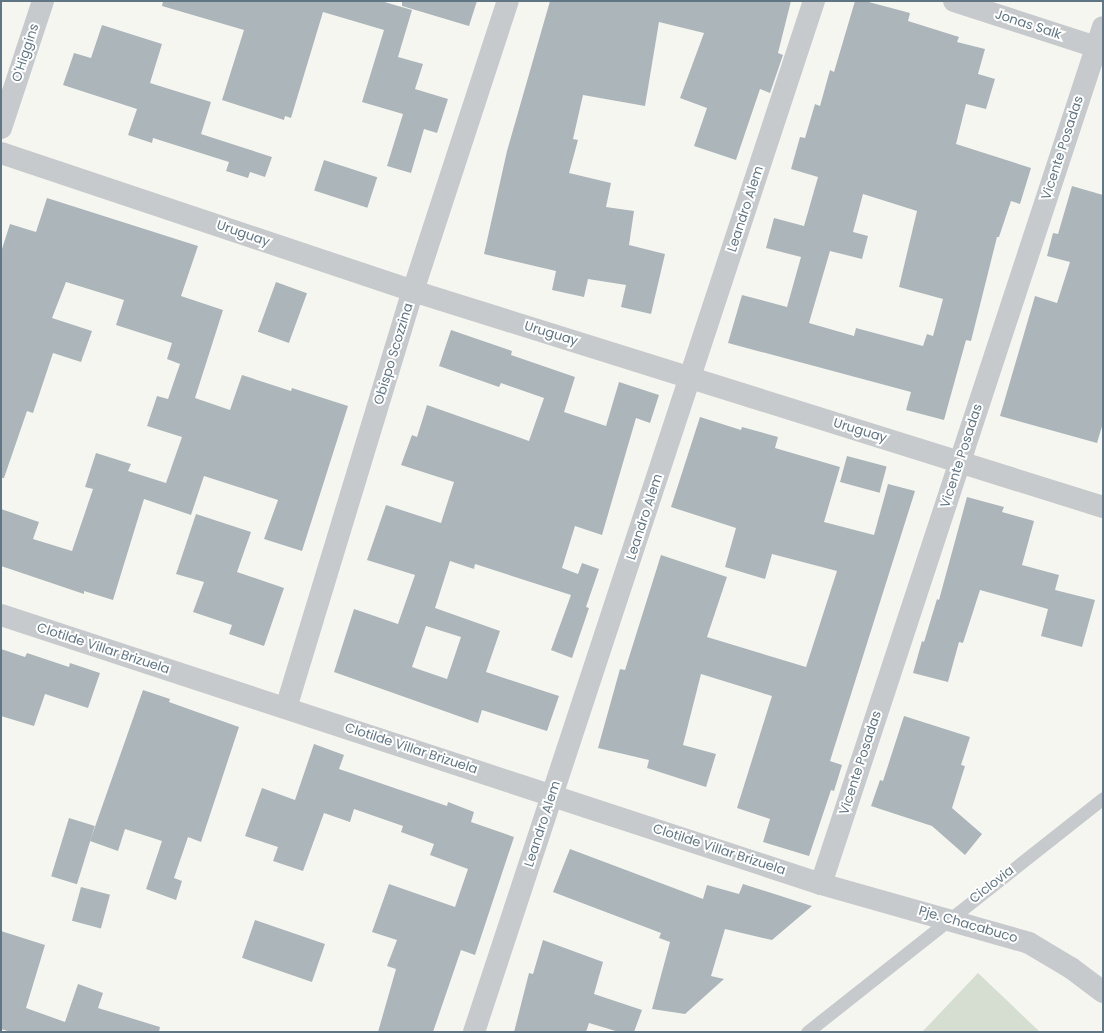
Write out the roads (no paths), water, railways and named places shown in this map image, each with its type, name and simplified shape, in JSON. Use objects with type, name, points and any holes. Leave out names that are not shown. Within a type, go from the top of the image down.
[{"type":"street","name":"O'Higgins","points":[[1,128],[43,1]]},
{"type":"street","name":"Obispo Scozzina","points":[[286,708],[413,291],[508,1]]},
{"type":"street","name":"Leandro Alem","points":[[474,1032],[691,378],[814,1]]},
{"type":"street","name":"Jonas Salk","points":[[954,1],[1101,41]]},
{"type":"street","name":"Vicente Posadas","points":[[821,884],[959,463],[1101,41]]},
{"type":"street","name":"Uruguay","points":[[1,153],[413,291],[1103,507]]},
{"type":"street","name":"Clotilde Villar Brizuela","points":[[1,615],[821,884]]},
{"type":"street","name":"Pje. Chacabuco","points":[[821,884],[1029,943],[1071,968],[1103,992]]},
{"type":"lane","name":"Ciclovia","points":[[807,1032],[1103,798]]}]
